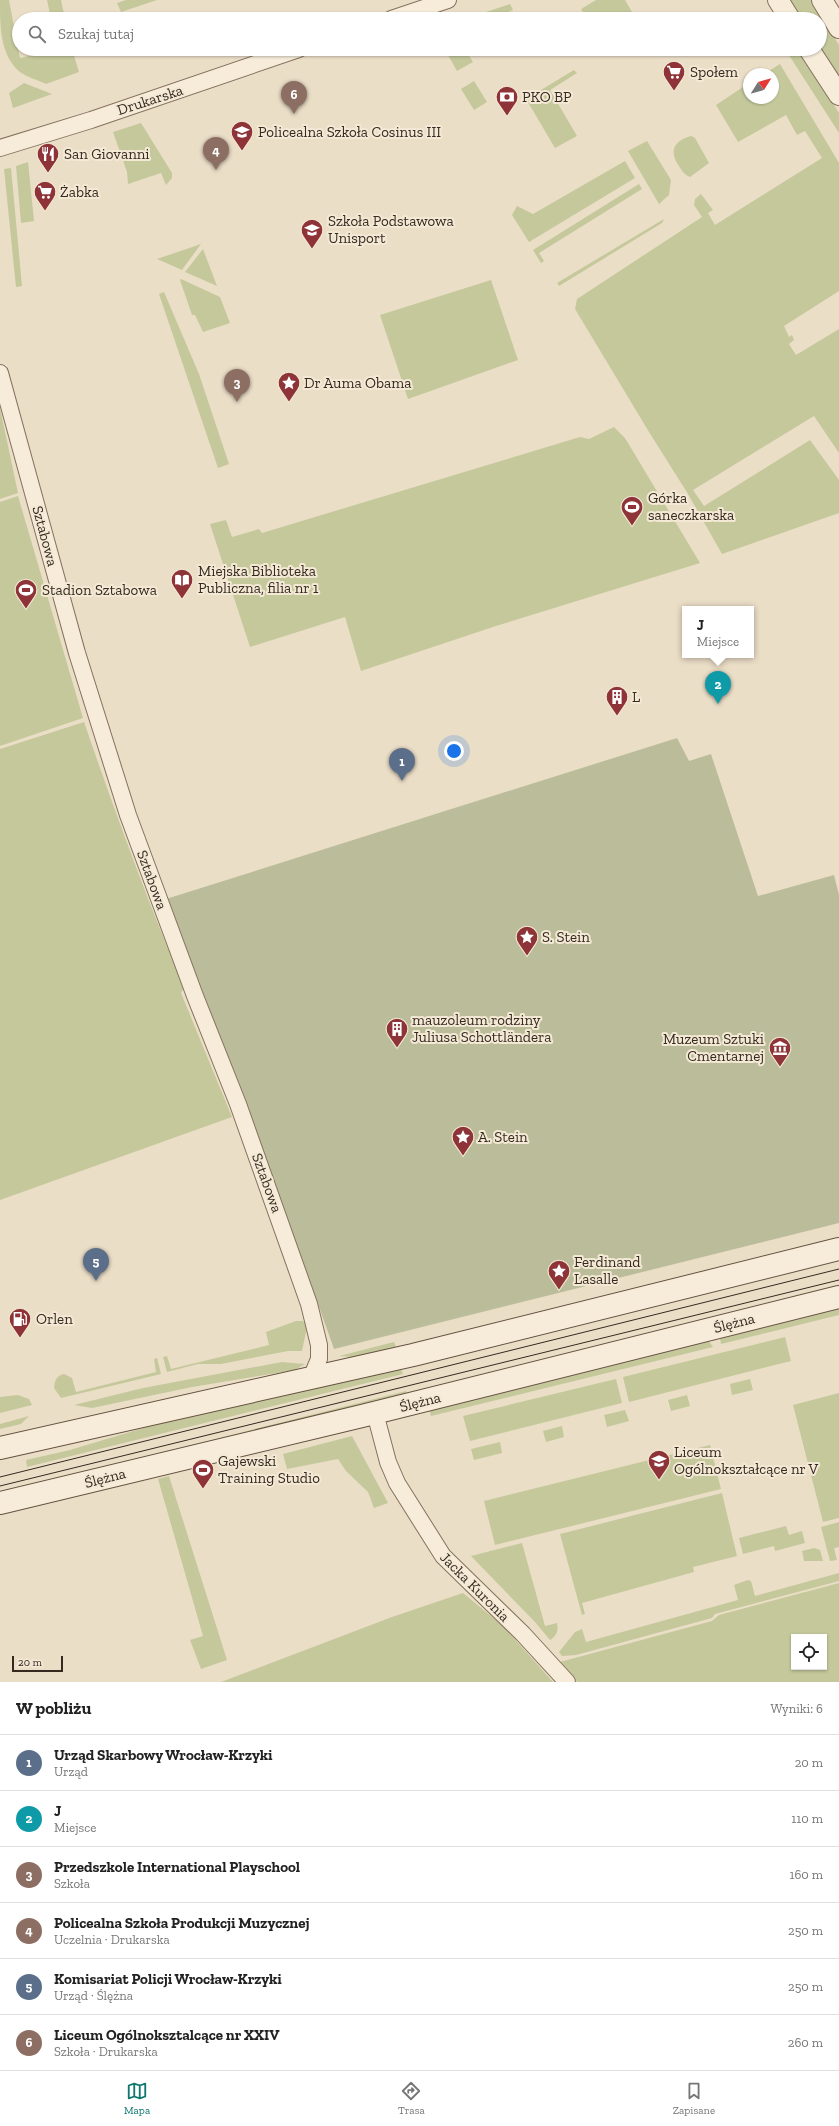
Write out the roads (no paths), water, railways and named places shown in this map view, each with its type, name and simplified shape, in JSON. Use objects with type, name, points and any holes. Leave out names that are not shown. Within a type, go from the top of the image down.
[{"type":"main road","points":[[0,1448],[413,1355],[839,1249]]},
{"type":"main road","name":"Ślężna","points":[[0,1503],[375,1413],[839,1297]]},
{"type":"street","points":[[412,12],[448,0]]},
{"type":"street","points":[[778,0],[786,12]]},
{"type":"street","points":[[822,0],[839,28]]},
{"type":"street","name":"Drukarska","points":[[0,148],[91,120],[278,56]]},
{"type":"street","points":[[814,56],[839,95]]},
{"type":"street","name":"Sztabowa","points":[[0,373],[77,653],[129,818],[195,996],[238,1104],[309,1304],[319,1349],[318,1362],[311,1378]]},
{"type":"street","name":"Jacka Kuronia","points":[[375,1413],[388,1462],[397,1483],[443,1556],[523,1634],[567,1682]]},
{"type":"tram line","points":[[0,1477],[839,1269]]},
{"type":"tram line","points":[[0,1486],[839,1280]]},
{"type":"place","name":"Społem","points":[[674,92]]},
{"type":"place","name":"Liceum Ogólnoksztalcące nr XXIV","points":[[294,114]]},
{"type":"place","name":"PKO BP","points":[[507,116]]},
{"type":"place","name":"Policealna Szkoła Cosinus III","points":[[242,152]]},
{"type":"place","name":"Policealna Szkoła Produkcji Muzycznej","points":[[216,170]]},
{"type":"place","name":"San Giovanni","points":[[48,174]]},
{"type":"place","name":"Żabka","points":[[45,212]]},
{"type":"place","name":"Szkoła Podstawowa Unisport","points":[[312,250]]},
{"type":"place","name":"Przedszkole International Playschool","points":[[237,402]]},
{"type":"place","name":"Dr Auma Obama","points":[[289,402]]},
{"type":"place","name":"Górka saneczkarska","points":[[632,526]]},
{"type":"place","name":"Miejska Biblioteka Publiczna, filia nr 1","points":[[182,600]]},
{"type":"place","name":"Stadion Sztabowa","points":[[26,610]]},
{"type":"place","name":"J","points":[[718,704]]},
{"type":"place","name":"L","points":[[617,716]]},
{"type":"place","name":"Urząd Skarbowy Wrocław-Krzyki","points":[[402,781]]},
{"type":"place","name":"S. Stein","points":[[527,956]]},
{"type":"place","name":"mauzoleum rodziny Juliusa Schottländera","points":[[397,1048]]},
{"type":"place","name":"Muzeum Sztuki Cmentarnej","points":[[780,1068]]},
{"type":"place","name":"A. Stein","points":[[463,1156]]},
{"type":"place","name":"Komisariat Policji Wrocław-Krzyki","points":[[96,1281]]},
{"type":"place","name":"Ferdinand Lasalle","points":[[559,1290]]},
{"type":"place","name":"Orlen","points":[[20,1338]]},
{"type":"place","name":"Liceum Ogólnokształcące nr V","points":[[659,1480]]},
{"type":"place","name":"Gajewski Training Studio","points":[[203,1490]]}]
